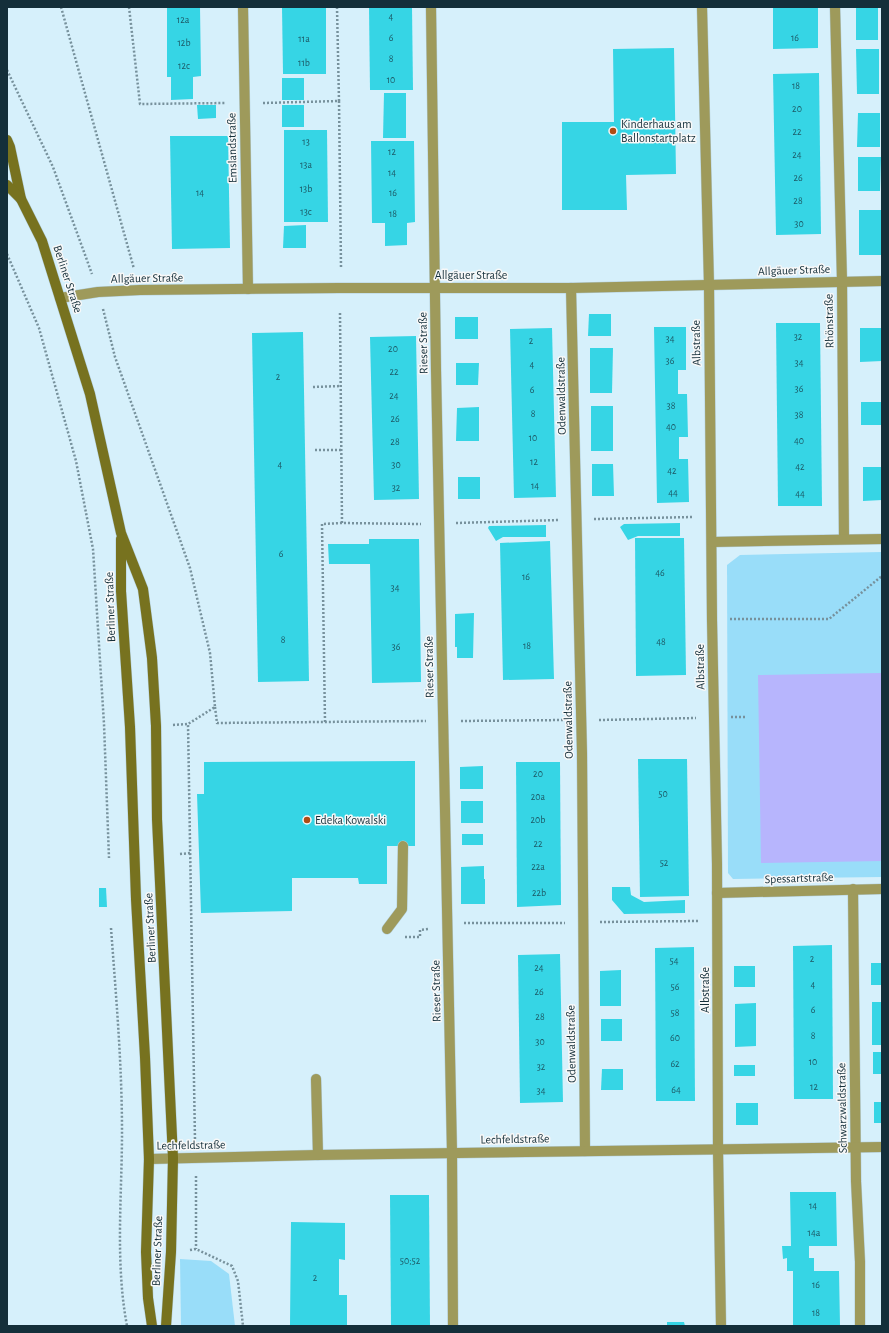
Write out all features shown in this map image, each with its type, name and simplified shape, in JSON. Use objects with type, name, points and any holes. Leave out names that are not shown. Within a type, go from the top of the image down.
[{"type":"street","name":"Emslandstraße","points":[[242,7],[248,289]]},
{"type":"street","name":"Rieser Straße","points":[[431,7],[452,1153],[453,1326]]},
{"type":"street","name":"Albstraße","points":[[702,7],[709,285],[721,1326]]},
{"type":"street","name":"Rhönstraße","points":[[835,7],[842,281],[844,540]]},
{"type":"street","name":"Berliner Straße","points":[[7,140],[10,147],[21,198],[42,241],[90,394],[121,534],[143,589],[152,658],[156,726],[157,819],[173,1158],[171,1252],[166,1326]]},
{"type":"street","name":"Berliner Straße","points":[[7,185],[21,198]]},
{"type":"street","name":"Allgäuer Straße","points":[[60,298],[98,292],[248,289],[571,288],[882,281]]},
{"type":"street","name":"Odenwaldstraße","points":[[571,288],[581,733],[585,1151]]},
{"type":"street","name":"Berliner Straße","points":[[121,534],[121,591],[130,727],[136,899],[145,1057],[148,1159],[146,1252],[148,1298],[152,1326]]},
{"type":"street","points":[[712,542],[882,539]]},
{"type":"street","points":[[387,929],[402,909],[402,846]]},
{"type":"street","name":"Schwarzwaldstraße","points":[[853,889],[856,1181],[860,1262],[860,1326]]},
{"type":"street","name":"Spessartstraße","points":[[717,893],[882,889]]},
{"type":"street","points":[[316,1079],[318,1155]]},
{"type":"street","name":"Lechfeldstraße","points":[[148,1159],[318,1155],[882,1147]]},
{"type":"path","points":[[61,7],[134,269]]},
{"type":"path","points":[[129,7],[140,104],[339,101]]},
{"type":"path","points":[[337,7],[341,267]]},
{"type":"path","points":[[7,70],[53,167],[98,292],[115,357],[190,568],[210,653],[217,723],[444,721]]},
{"type":"path","points":[[7,254],[39,328],[76,461],[93,550],[104,729],[109,858]]},
{"type":"path","points":[[340,313],[342,523]]},
{"type":"path","points":[[313,387],[341,386]]},
{"type":"path","points":[[315,450],[342,450]]},
{"type":"path","points":[[325,722],[322,524],[440,524]]},
{"type":"path","points":[[712,620],[829,618],[882,576]]},
{"type":"path","points":[[215,707],[188,724],[196,1158],[196,1249],[232,1266],[238,1281],[243,1326]]},
{"type":"path","points":[[180,854],[191,854]]},
{"type":"path","points":[[112,928],[122,1088],[120,1251],[122,1301],[127,1326]]},
{"type":"path","points":[[412,936],[420,936],[420,930],[424,930]]},
{"type":"shaded area","points":[[882,552],[882,877],[733,879],[728,873],[727,565],[740,555]]},
{"type":"shaded area","points":[[882,673],[882,861],[761,863],[758,675]]},
{"type":"shaded area","points":[[180,1259],[211,1261],[229,1274],[235,1326],[181,1326]]},
{"type":"building","points":[[167,7],[200,7],[201,76],[193,77],[193,99],[171,100],[171,77],[167,77]]},
{"type":"building","points":[[282,7],[326,7],[326,74],[283,74]]},
{"type":"building","points":[[369,7],[412,7],[413,90],[370,90]]},
{"type":"building","points":[[773,7],[818,7],[818,48],[773,49]]},
{"type":"building","points":[[856,7],[878,7],[878,40],[856,40]]},
{"type":"building","points":[[674,48],[676,174],[626,175],[627,210],[562,210],[562,122],[614,122],[613,49]]},
{"type":"building","points":[[856,49],[879,49],[879,94],[857,94]]},
{"type":"building","points":[[819,73],[821,234],[776,235],[773,74]]},
{"type":"building","points":[[282,78],[304,78],[304,100],[282,100]]},
{"type":"building","points":[[384,93],[406,93],[406,138],[383,138]]},
{"type":"building","points":[[197,105],[216,105],[216,118],[198,119]]},
{"type":"building","points":[[282,105],[304,105],[304,127],[282,127]]},
{"type":"building","points":[[858,113],[880,113],[880,147],[857,147]]},
{"type":"building","points":[[284,130],[327,130],[328,222],[284,222]]},
{"type":"building","points":[[170,136],[228,136],[230,248],[172,249]]},
{"type":"building","points":[[371,141],[414,141],[415,222],[407,223],[407,245],[385,246],[385,223],[372,223]]},
{"type":"building","points":[[858,157],[881,157],[880,191],[858,191]]},
{"type":"building","points":[[859,210],[881,210],[881,255],[859,255]]},
{"type":"building","points":[[306,225],[306,248],[283,248],[284,226]]},
{"type":"building","points":[[589,314],[611,314],[611,336],[588,336]]},
{"type":"building","points":[[455,317],[478,317],[478,339],[455,339]]},
{"type":"building","points":[[776,323],[820,323],[822,506],[778,506]]},
{"type":"building","points":[[654,327],[686,327],[686,370],[678,370],[678,394],[687,394],[688,437],[679,437],[679,459],[688,459],[689,502],[657,503]]},
{"type":"building","points":[[552,328],[556,497],[514,498],[510,329]]},
{"type":"building","points":[[860,328],[882,328],[882,361],[860,362]]},
{"type":"building","points":[[303,332],[309,681],[258,682],[252,333]]},
{"type":"building","points":[[416,336],[419,499],[374,500],[370,337]]},
{"type":"building","points":[[590,348],[613,348],[612,393],[590,393]]},
{"type":"building","points":[[456,363],[479,363],[478,385],[456,385]]},
{"type":"building","points":[[861,402],[882,402],[882,425],[861,425]]},
{"type":"building","points":[[591,406],[613,406],[613,451],[591,451]]},
{"type":"building","points":[[479,407],[479,441],[456,441],[457,408]]},
{"type":"building","points":[[592,464],[613,464],[614,496],[592,496]]},
{"type":"building","points":[[863,467],[882,467],[882,500],[863,501]]},
{"type":"building","points":[[458,477],[480,477],[480,499],[458,499]]},
{"type":"building","points":[[680,523],[680,536],[638,536],[628,540],[620,527],[624,524]]},
{"type":"building","points":[[546,525],[546,537],[503,537],[496,541],[488,528],[489,526]]},
{"type":"building","points":[[635,538],[684,538],[686,675],[636,676]]},
{"type":"building","points":[[369,539],[419,539],[421,682],[372,683],[370,564],[329,564],[328,544],[369,544]]},
{"type":"building","points":[[550,541],[554,679],[503,680],[500,543]]},
{"type":"building","points":[[474,613],[473,658],[457,658],[457,647],[455,647],[455,614]]},
{"type":"building","points":[[638,759],[687,759],[689,896],[640,897]]},
{"type":"building","name":"Edeka Kowalski","points":[[415,761],[415,846],[387,846],[387,884],[359,884],[358,878],[292,878],[292,911],[201,913],[197,794],[204,794],[204,762]]},
{"type":"building","points":[[516,762],[560,762],[561,905],[517,907]]},
{"type":"building","points":[[483,766],[483,789],[460,789],[460,767]]},
{"type":"building","points":[[461,801],[483,801],[483,823],[461,823]]},
{"type":"building","points":[[462,834],[483,834],[483,845],[462,845]]},
{"type":"building","points":[[484,866],[485,904],[461,904],[461,867]]},
{"type":"building","points":[[612,887],[630,887],[631,895],[644,902],[685,900],[685,913],[624,914],[612,900]]},
{"type":"building","points":[[99,888],[106,888],[107,907],[99,907]]},
{"type":"building","points":[[832,945],[833,1099],[794,1099],[793,946]]},
{"type":"building","points":[[694,947],[695,1101],[656,1101],[655,948]]},
{"type":"building","points":[[560,954],[563,1102],[520,1103],[518,955]]},
{"type":"building","points":[[871,963],[882,963],[882,985],[871,985]]},
{"type":"building","points":[[734,966],[755,966],[755,987],[734,987]]},
{"type":"building","points":[[621,970],[621,1006],[600,1006],[600,971]]},
{"type":"building","points":[[872,1002],[882,1002],[882,1045],[872,1045]]},
{"type":"building","points":[[756,1003],[756,1046],[735,1047],[735,1004]]},
{"type":"building","points":[[601,1019],[622,1019],[622,1041],[601,1041]]},
{"type":"building","points":[[873,1052],[882,1052],[882,1074],[873,1074]]},
{"type":"building","points":[[734,1065],[755,1065],[755,1076],[734,1076]]},
{"type":"building","points":[[602,1069],[623,1069],[623,1090],[601,1090]]},
{"type":"building","points":[[874,1102],[882,1102],[882,1123],[874,1123]]},
{"type":"building","points":[[736,1103],[758,1103],[758,1125],[736,1125]]},
{"type":"building","points":[[790,1192],[836,1192],[837,1246],[809,1246],[809,1258],[814,1258],[814,1271],[839,1271],[840,1325],[793,1325],[793,1271],[787,1271],[787,1258],[783,1259],[782,1246],[791,1246]]},
{"type":"building","points":[[390,1195],[429,1195],[430,1326],[391,1326]]},
{"type":"building","points":[[291,1222],[345,1223],[345,1260],[339,1259],[339,1295],[347,1295],[347,1326],[290,1326]]},
{"type":"building","points":[[667,1322],[684,1322],[685,1326],[667,1326]]},
{"type":"place","name":"Kinderhaus am Ballonstartplatz","points":[[613,131]]},
{"type":"place","name":"Edeka Kowalski","points":[[307,820]]}]
